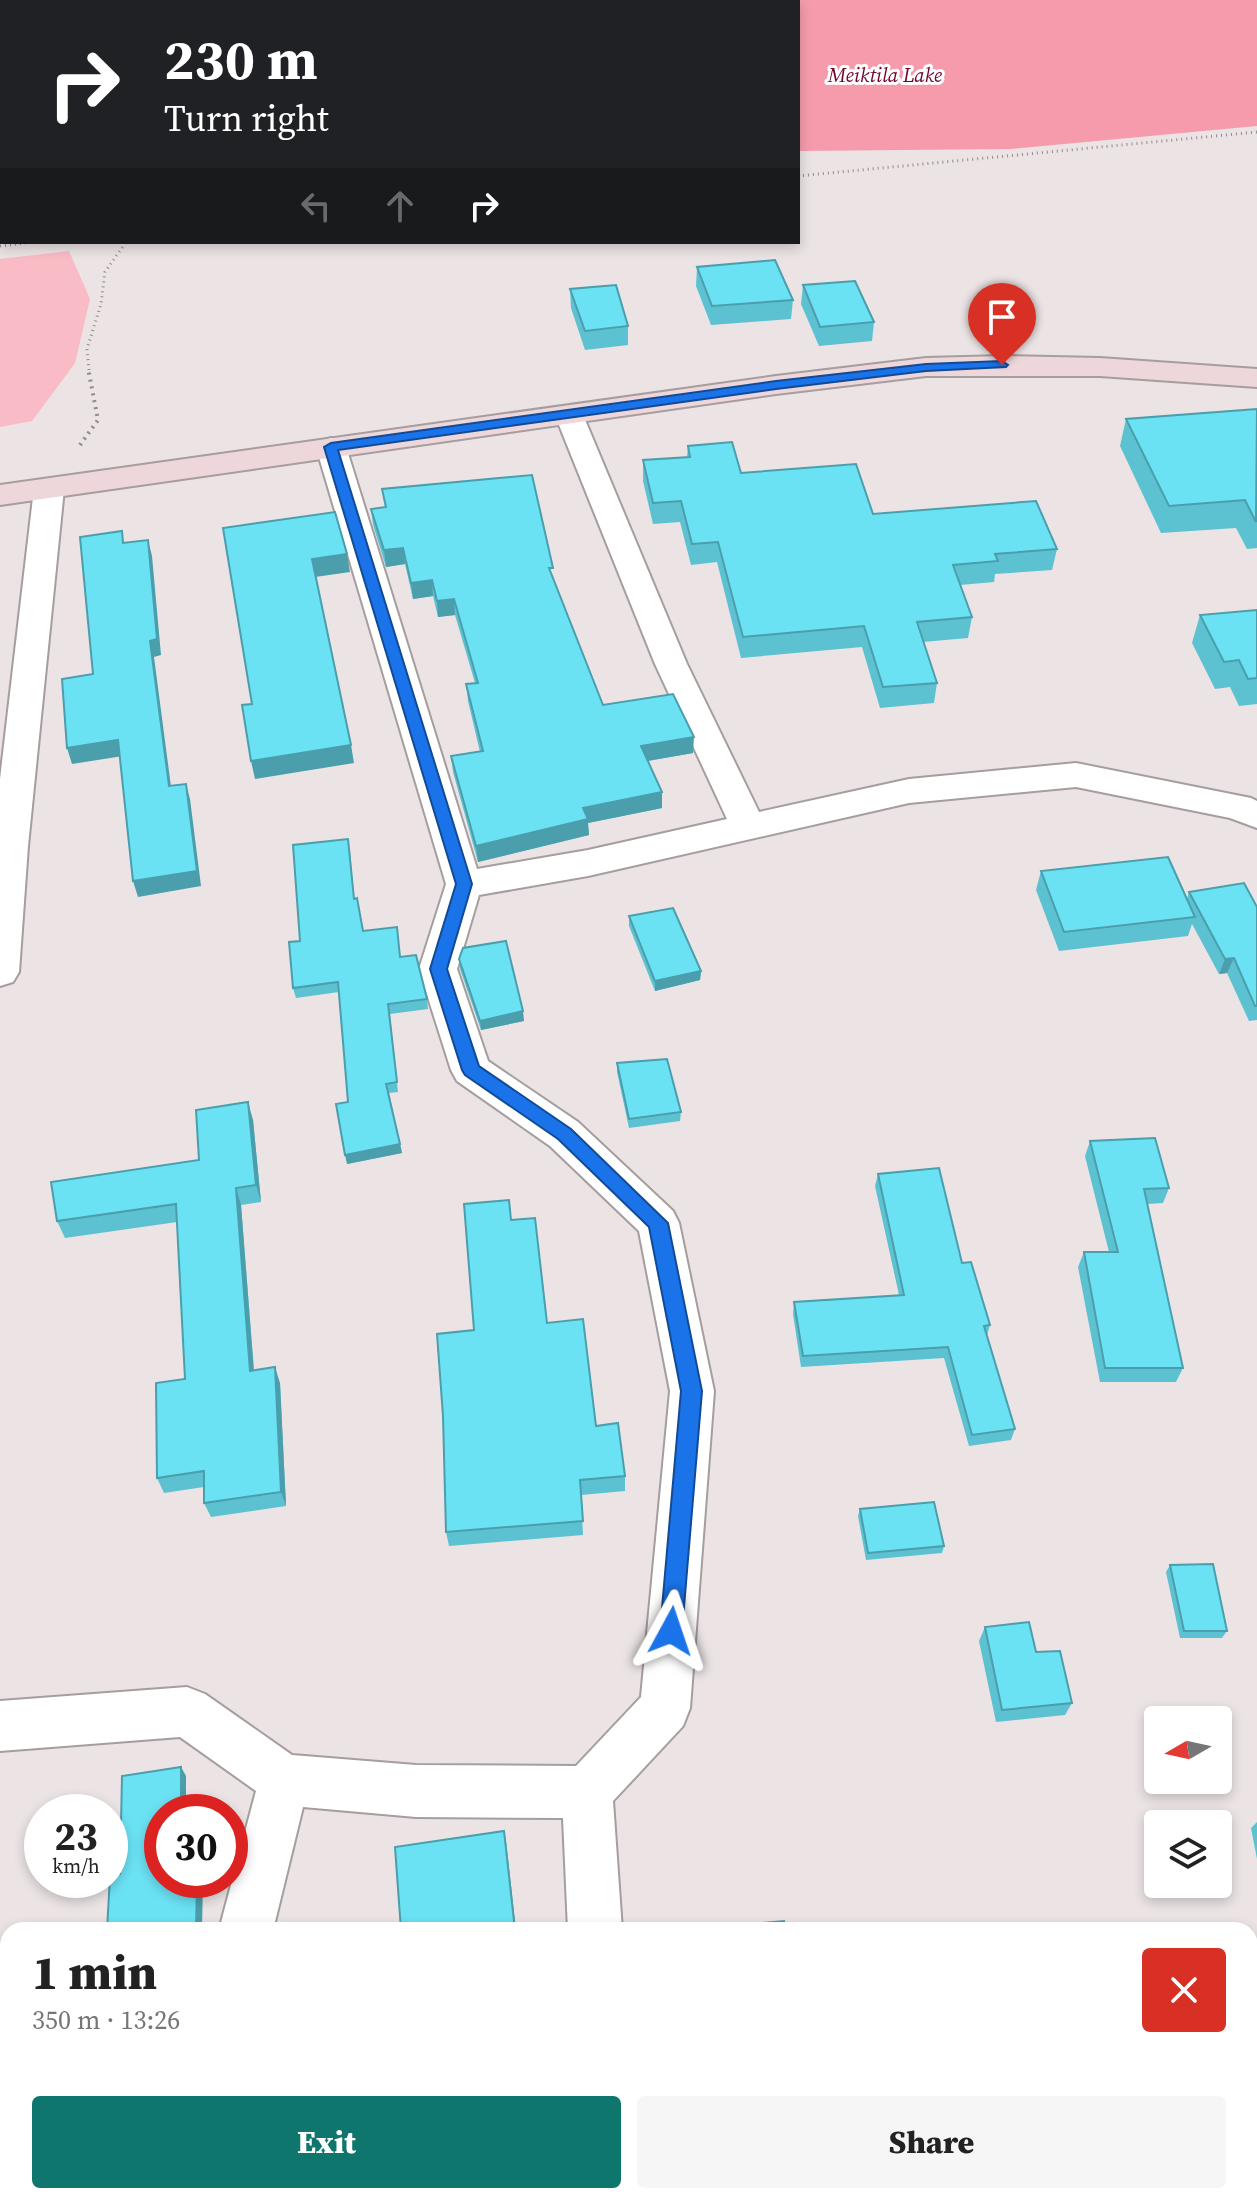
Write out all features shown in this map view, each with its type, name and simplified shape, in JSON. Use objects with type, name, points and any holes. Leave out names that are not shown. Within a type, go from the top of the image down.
[{"type":"street","points":[[0,495],[776,385],[926,367],[1100,367],[1257,378]]},
{"type":"street","points":[[569,415],[671,664],[748,827]]},
{"type":"street","points":[[331,447],[464,884],[438,969],[471,1070],[564,1134],[658,1223],[692,1391],[665,1708],[587,1792],[595,1922]]},
{"type":"street","points":[[1,958],[10,846],[49,489]]},
{"type":"street","points":[[464,884],[588,863],[909,791],[1076,775],[1239,807],[1257,816]]},
{"type":"street","points":[[0,1726],[187,1712],[284,1780],[416,1791],[587,1792]]},
{"type":"street","points":[[248,1922],[284,1780]]},
{"type":"path","points":[[800,176],[1257,132]]},
{"type":"path","points":[[49,489],[98,420],[90,388],[87,349],[101,304],[105,272],[125,244]]},
{"type":"shaded area","points":[[69,251],[90,299],[75,363],[32,421],[0,427],[0,259]]},
{"type":"water","name":"Meiktila Lake","points":[[800,0],[1257,0],[1257,126],[1010,149],[800,151]]},
{"type":"building","points":[[775,260],[793,300],[712,306],[697,267]]},
{"type":"building","points":[[855,281],[874,322],[820,327],[803,285]]},
{"type":"building","points":[[616,285],[628,326],[585,331],[570,289]]},
{"type":"building","points":[[1257,409],[1256,522],[1245,500],[1169,506],[1126,419]]},
{"type":"building","points":[[732,442],[741,473],[856,464],[873,514],[1036,501],[1057,549],[995,554],[998,561],[953,565],[972,617],[917,622],[937,683],[883,687],[864,626],[743,637],[718,542],[692,544],[681,501],[653,503],[643,460],[690,457],[688,446]]},
{"type":"building","points":[[532,475],[553,568],[549,568],[603,705],[673,694],[694,737],[641,746],[662,792],[583,808],[588,819],[476,846],[451,756],[483,751],[466,684],[478,683],[454,599],[437,601],[432,580],[411,583],[403,548],[384,550],[371,509],[386,507],[382,489]]},
{"type":"building","points":[[335,512],[347,554],[312,559],[351,745],[251,761],[242,705],[252,704],[223,528]]},
{"type":"building","points":[[122,531],[123,543],[148,540],[157,639],[150,641],[169,786],[186,784],[197,871],[133,881],[118,740],[67,748],[62,679],[93,674],[80,537]]},
{"type":"building","points":[[1257,610],[1257,678],[1248,679],[1239,660],[1224,662],[1200,615]]},
{"type":"building","points":[[348,839],[354,899],[357,898],[363,931],[397,927],[400,957],[416,955],[427,999],[388,1004],[397,1082],[386,1084],[400,1144],[345,1155],[336,1104],[348,1102],[338,982],[293,988],[289,942],[300,941],[293,845]]},
{"type":"building","points":[[1168,857],[1195,917],[1064,932],[1041,871]]},
{"type":"building","points":[[1244,883],[1257,907],[1257,1006],[1234,958],[1225,959],[1189,892]]},
{"type":"building","points":[[673,908],[701,971],[655,981],[629,916]]},
{"type":"building","points":[[506,941],[523,1011],[480,1021],[459,959],[463,948]]},
{"type":"building","points":[[667,1059],[681,1112],[629,1119],[617,1063]]},
{"type":"building","points":[[248,1102],[256,1185],[236,1188],[250,1371],[275,1367],[281,1492],[204,1503],[204,1471],[157,1478],[156,1383],[185,1379],[176,1204],[57,1221],[51,1182],[199,1160],[196,1110]]},
{"type":"building","points":[[1155,1138],[1169,1188],[1144,1189],[1183,1368],[1105,1368],[1084,1252],[1118,1252],[1090,1141]]},
{"type":"building","points":[[939,1168],[962,1263],[971,1262],[990,1325],[984,1326],[1015,1429],[972,1435],[948,1347],[803,1356],[794,1302],[904,1295],[878,1174]]},
{"type":"building","points":[[509,1200],[511,1220],[535,1218],[547,1323],[583,1319],[596,1426],[618,1423],[625,1476],[580,1480],[583,1521],[446,1532],[437,1334],[474,1330],[464,1204]]},
{"type":"building","points":[[934,1502],[944,1546],[868,1553],[860,1509]]},
{"type":"building","points":[[1213,1564],[1227,1631],[1184,1631],[1170,1565]]},
{"type":"building","points":[[1029,1622],[1036,1652],[1060,1651],[1072,1703],[1002,1710],[985,1627]]},
{"type":"building","points":[[181,1767],[181,1794],[144,1794],[144,1898],[197,1898],[196,1922],[107,1922],[109,1898],[128,1898],[128,1794],[122,1794],[122,1776]]},
{"type":"building","points":[[504,1831],[514,1922],[400,1922],[395,1847]]},
{"type":"route","points":[[671,1631],[692,1391],[658,1223],[564,1134],[471,1070],[438,969],[464,884],[331,447],[776,385],[926,367],[1002,365]]}]
